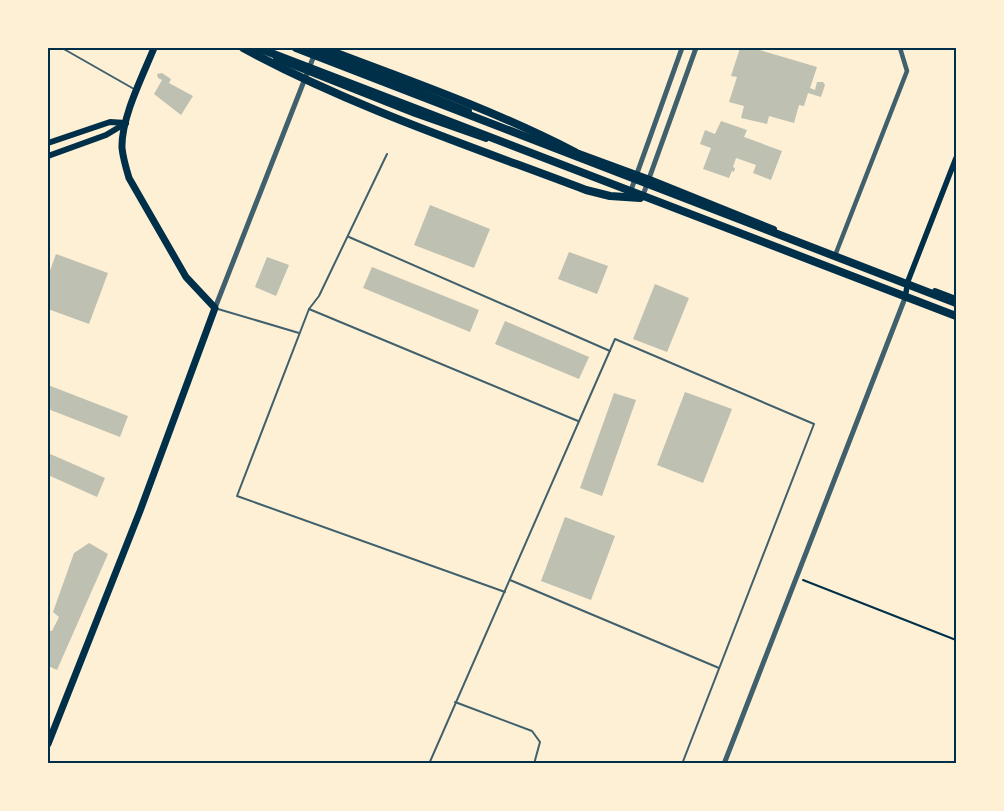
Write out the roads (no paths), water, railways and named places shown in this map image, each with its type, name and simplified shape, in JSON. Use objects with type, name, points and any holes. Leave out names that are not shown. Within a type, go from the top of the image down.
[{"type":"highway","points":[[48,744],[140,511],[215,308],[186,278],[129,178],[124,163],[122,148],[126,123],[154,48]]},
{"type":"highway","points":[[243,48],[355,102],[586,190],[610,196],[642,198]]},
{"type":"highway","points":[[258,48],[956,317]]},
{"type":"highway","points":[[296,48],[956,301]]},
{"type":"highway","points":[[317,48],[500,116],[538,132],[575,152]]},
{"type":"main road","points":[[250,48],[307,72],[956,317]]},
{"type":"main road","points":[[317,48],[544,141],[650,179],[956,301]]},
{"type":"main road","points":[[48,143],[110,122],[126,123]]},
{"type":"main road","points":[[48,156],[106,135],[126,123]]},
{"type":"main road","points":[[904,298],[908,281],[956,158]]},
{"type":"street","points":[[215,308],[317,48]]},
{"type":"street","points":[[630,194],[682,48]]},
{"type":"street","points":[[642,198],[696,48]]},
{"type":"street","points":[[836,254],[907,71],[900,48]]},
{"type":"street","points":[[724,764],[904,298]]},
{"type":"lane","points":[[62,48],[137,91]]},
{"type":"lane","points":[[387,154],[319,296],[309,309],[237,496],[505,592]]},
{"type":"lane","points":[[348,237],[610,351]]},
{"type":"lane","points":[[215,308],[300,333]]},
{"type":"lane","points":[[309,309],[578,420]]},
{"type":"lane","points":[[429,764],[615,339],[814,424],[682,764]]},
{"type":"lane","points":[[510,580],[719,668]]},
{"type":"lane","points":[[455,702],[532,731],[540,742],[534,764]]}]
